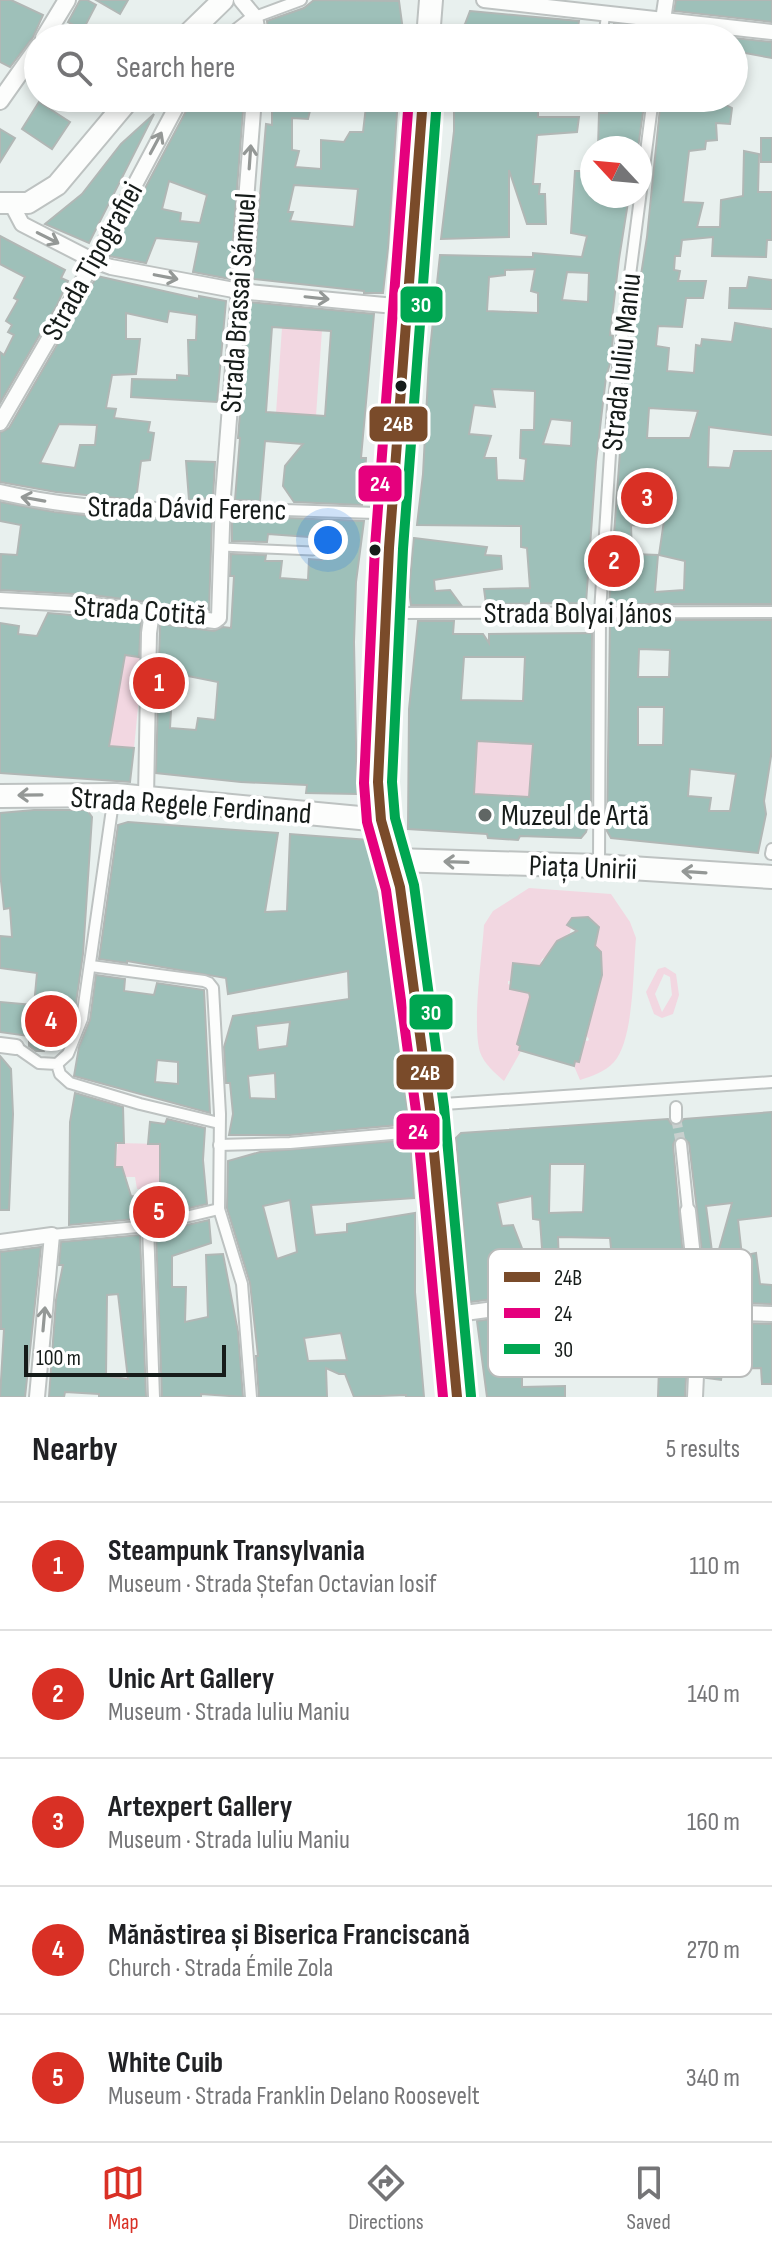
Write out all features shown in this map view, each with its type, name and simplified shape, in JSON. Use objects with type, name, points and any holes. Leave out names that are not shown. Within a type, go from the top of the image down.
[{"type":"main road","points":[[198,24],[223,0]]},
{"type":"main road","points":[[429,24],[431,0]]},
{"type":"main road","points":[[6,204],[35,200],[57,185],[118,112]]},
{"type":"main road","points":[[422,112],[405,307],[385,613],[378,782],[381,820],[400,887],[430,1107],[457,1397]]},
{"type":"main road","name":"Strada Regele Ferdinand","points":[[0,796],[114,795],[381,820]]},
{"type":"main road","name":"Piața Unirii","points":[[394,860],[599,866],[772,877]]},
{"type":"street","points":[[52,24],[67,0]]},
{"type":"street","points":[[241,0],[255,17],[256,24]]},
{"type":"street","points":[[246,24],[255,17],[301,0]]},
{"type":"street","points":[[484,0],[699,24]]},
{"type":"street","points":[[663,24],[666,0]]},
{"type":"street","points":[[748,29],[772,32]]},
{"type":"street","points":[[0,101],[24,67]]},
{"type":"street","name":"Strada Tipografiei","points":[[0,423],[94,261],[174,112]]},
{"type":"street","name":"Strada Brassai Sámuel","points":[[222,508],[253,112]]},
{"type":"street","name":"Strada Iuliu Maniu","points":[[599,866],[600,613],[613,468],[613,406],[651,112]]},
{"type":"street","points":[[6,204],[22,224],[94,261],[239,291],[405,307]]},
{"type":"street","name":"Strada Dávid Ferenc","points":[[0,492],[105,509],[222,508],[375,513]]},
{"type":"street","name":"Strada Cotită","points":[[0,600],[152,612],[215,621],[219,618],[222,508]]},
{"type":"street","points":[[146,798],[152,612]]},
{"type":"street","name":"Strada Bolyai János","points":[[385,613],[772,612]]},
{"type":"street","points":[[0,1045],[19,1051],[39,1063],[57,1064],[68,1054],[82,1019],[114,795]]},
{"type":"street","points":[[91,966],[209,983],[213,988],[219,1209],[242,1284],[251,1397]]},
{"type":"street","points":[[57,1064],[60,1074],[70,1083],[219,1123]]},
{"type":"street","points":[[430,1107],[772,1082]]},
{"type":"street","points":[[219,1145],[290,1143],[414,1132]]},
{"type":"street","points":[[681,1144],[692,1249]]},
{"type":"street","points":[[0,1242],[148,1226],[219,1209]]},
{"type":"street","points":[[148,1226],[154,1397]]},
{"type":"street","points":[[37,1397],[52,1235]]},
{"type":"street","points":[[450,1315],[488,1310]]},
{"type":"street","points":[[752,1313],[772,1314]]},
{"type":"street","points":[[695,1397],[696,1377]]},
{"type":"lane","points":[[604,24],[606,14]]},
{"type":"lane","points":[[222,547],[313,551]]},
{"type":"shaded area","points":[[282,328],[322,330],[316,416],[276,413]]},
{"type":"shaded area","points":[[125,655],[143,657],[134,748],[109,746]]},
{"type":"shaded area","points":[[477,741],[533,744],[529,797],[474,794]]},
{"type":"shaded area","points":[[529,888],[611,894],[630,922],[636,938],[629,1022],[621,1052],[607,1068],[580,1080],[575,1061],[579,1062],[577,1058],[583,1040],[589,1039],[584,1033],[587,1023],[591,1021],[588,1020],[591,1007],[595,1007],[592,1004],[602,975],[598,950],[592,943],[596,944],[597,941],[593,940],[598,930],[571,927],[566,935],[569,936],[557,941],[551,955],[542,959],[540,966],[513,964],[512,981],[508,984],[529,993],[531,997],[517,1044],[521,1051],[504,1081],[480,1052],[477,1008],[484,925],[493,911]]},
{"type":"shaded area","points":[[665,967],[676,974],[679,995],[673,1014],[662,1018],[654,1014],[646,992],[658,969]],"holes":[[[664,974],[670,977],[672,995],[662,1012],[655,994]]]},
{"type":"shaded area","points":[[118,1143],[160,1144],[160,1176],[171,1184],[137,1189],[135,1177],[125,1177],[122,1167],[115,1167]]},
{"type":"building","points":[[0,0],[11,0],[43,15],[39,24],[24,24],[24,49],[10,67],[0,62]]},
{"type":"building","points":[[80,0],[96,5],[86,24],[68,22]]},
{"type":"building","points":[[96,0],[128,0],[120,14]]},
{"type":"building","points":[[314,0],[399,1],[402,24],[267,24],[267,21],[304,8]]},
{"type":"building","points":[[676,0],[772,0],[772,22],[674,11]]},
{"type":"building","points":[[470,11],[579,21],[578,24],[465,24]]},
{"type":"building","points":[[748,39],[772,42],[772,58],[748,54]]},
{"type":"building","points":[[33,112],[54,112],[70,122],[52,149],[22,129]]},
{"type":"building","points":[[186,112],[243,112],[230,279],[193,272],[199,242],[156,238],[146,263],[109,256]],"holes":[[[169,181],[207,195],[200,223],[180,221],[181,213],[162,209]]]},
{"type":"building","points":[[272,112],[310,112],[308,119],[292,118],[292,150],[299,151],[295,167],[321,169],[321,140],[344,142],[350,132],[363,132],[365,112],[397,112],[383,293],[253,279],[266,124],[272,125]],"holes":[[[294,185],[358,189],[354,227],[290,221],[293,212],[288,212]]]},
{"type":"building","points":[[454,112],[538,112],[538,117],[579,117],[577,132],[537,135],[533,184],[540,184],[539,194],[545,194],[546,224],[527,224],[509,170],[509,237],[441,239]]},
{"type":"building","points":[[643,112],[640,136],[598,136],[599,113]]},
{"type":"building","points":[[660,112],[732,112],[730,124],[716,123],[717,140],[706,141],[705,149],[689,151],[683,202],[703,203],[697,227],[720,227],[721,200],[743,196],[744,151],[759,154],[758,192],[772,192],[772,240],[767,240],[766,257],[712,256],[713,237],[682,240],[680,256],[675,256],[674,270],[680,271],[678,281],[706,281],[703,298],[686,298],[682,327],[658,326],[656,346],[669,348],[667,371],[694,373],[696,345],[701,346],[702,339],[732,342],[735,323],[772,329],[772,435],[709,427],[708,467],[730,468],[734,451],[772,451],[772,604],[609,604],[626,369],[652,208]],"holes":[[[649,408],[698,411],[690,438],[647,438]],[[642,513],[665,514],[659,555],[685,561],[684,590],[655,592],[658,555],[632,554],[631,525],[641,526]]]},
{"type":"building","points":[[154,114],[89,243],[45,224],[82,194],[121,144]]},
{"type":"building","points":[[0,129],[15,138],[0,162]]},
{"type":"building","points":[[761,138],[772,138],[772,162],[761,162]]},
{"type":"building","points":[[575,171],[580,171],[580,208],[627,208],[610,335],[613,336],[611,360],[606,377],[596,462],[586,603],[486,604],[484,589],[530,588],[527,548],[521,547],[521,526],[417,525],[440,255],[533,257],[533,253],[582,257],[587,236],[571,233]],"holes":[[[535,269],[531,291],[538,293],[538,313],[487,311],[489,277],[505,275],[505,270]],[[567,272],[589,273],[588,302],[562,300]],[[492,389],[535,391],[534,430],[521,430],[520,458],[526,459],[524,481],[497,480],[496,458],[484,458],[491,436],[469,434],[474,405],[495,407]],[[551,419],[572,421],[571,446],[543,444]]]},
{"type":"building","points":[[0,236],[65,270],[61,278],[68,281],[0,403],[0,352],[4,355],[14,335],[8,332],[12,325],[6,321],[18,300],[14,298],[25,277],[0,264]]},
{"type":"building","points":[[97,276],[199,299],[199,296],[226,301],[217,402],[131,397],[132,379],[177,380],[177,375],[189,376],[188,340],[196,340],[197,315],[169,311],[167,322],[126,313],[126,339],[140,339],[136,374],[112,375],[106,408],[116,409],[114,418],[150,422],[148,432],[154,433],[150,460],[141,461],[136,500],[56,492],[0,482],[0,433],[9,428]],"holes":[[[59,424],[97,425],[95,445],[80,445],[75,468],[40,463]]]},
{"type":"building","points":[[749,277],[772,280],[772,309],[729,308],[730,288],[747,288]]},
{"type":"building","points":[[249,302],[374,314],[361,458],[366,458],[365,475],[368,475],[362,505],[294,502],[283,486],[285,466],[303,444],[265,441],[260,501],[235,500]],"holes":[[[272,327],[331,331],[325,416],[266,412]]]},
{"type":"building","points":[[186,461],[215,462],[213,498],[189,500]]},
{"type":"building","points":[[0,502],[109,518],[212,519],[209,610],[92,595],[0,590],[1,554],[17,555],[21,525],[0,521]]},
{"type":"building","points":[[232,516],[364,521],[356,582],[354,642],[357,794],[306,793],[307,785],[156,773],[160,624],[214,631],[231,628],[234,576],[230,576],[231,554],[266,555],[265,561],[282,561],[280,578],[308,580],[309,559],[322,560],[323,538],[268,534],[267,542],[232,541]],"holes":[[[178,674],[218,682],[215,720],[198,718],[196,730],[170,728],[172,693],[175,693]]]},
{"type":"building","points":[[414,538],[487,547],[485,555],[501,556],[502,569],[434,580],[435,591],[450,590],[461,605],[411,605],[409,590]]},
{"type":"building","points":[[48,613],[141,621],[139,657],[125,655],[109,746],[134,748],[130,782],[0,773],[0,623],[19,626],[18,634],[37,636]]},
{"type":"building","points":[[610,620],[772,620],[772,750],[764,801],[766,814],[758,853],[611,838],[607,831]],"holes":[[[639,649],[670,650],[669,677],[638,677]],[[638,707],[664,707],[663,745],[638,745]],[[690,769],[736,774],[730,811],[709,811],[711,798],[688,796]]]},
{"type":"building","points":[[418,621],[454,621],[453,634],[483,634],[489,643],[489,634],[592,633],[591,814],[586,832],[581,838],[520,836],[518,840],[488,838],[487,834],[408,829],[409,709]],"holes":[[[464,657],[525,657],[523,701],[461,700]],[[477,741],[533,744],[529,797],[474,794]]]},
{"type":"building","points":[[87,810],[92,817],[83,954],[74,1017],[63,1045],[49,1042],[44,1051],[36,1051],[29,1046],[29,1036],[0,1032],[0,1002],[34,1005],[37,973],[0,968],[0,936],[12,937],[10,908],[4,909],[0,872],[0,813]]},
{"type":"building","points":[[128,822],[278,833],[265,912],[287,911],[290,834],[369,840],[388,949],[409,1124],[290,1135],[229,1135],[233,1114],[230,1083],[226,1083],[224,1047],[233,1016],[349,999],[348,971],[228,994],[226,978],[99,959],[118,825]],"holes":[[[290,1022],[287,1046],[258,1050],[256,1026]],[[275,1073],[276,1099],[250,1098],[248,1076]]]},
{"type":"building","points":[[588,917],[599,927],[595,946],[601,952],[602,975],[579,1062],[575,1061],[574,1066],[519,1050],[517,1044],[530,997],[529,993],[510,989],[513,963],[540,966],[557,941],[577,931],[567,925],[572,918]]},
{"type":"building","points":[[96,975],[125,979],[124,991],[154,995],[157,983],[204,990],[210,1113],[74,1076],[79,1047],[90,1020]],"holes":[[[157,1060],[178,1062],[178,1084],[155,1082]]]},
{"type":"building","points":[[0,1056],[11,1069],[13,1114],[9,1210],[0,1210]]},
{"type":"building","points":[[75,1093],[123,1107],[124,1143],[116,1143],[115,1167],[122,1167],[131,1196],[151,1197],[150,1189],[160,1187],[160,1144],[148,1144],[150,1122],[165,1124],[167,1119],[205,1128],[203,1160],[207,1204],[147,1218],[69,1225],[70,1122]]},
{"type":"building","points":[[772,1112],[772,1216],[738,1220],[741,1249],[719,1249],[732,1203],[706,1206],[712,1249],[702,1249],[689,1143],[681,1136],[676,1138],[673,1145],[682,1249],[611,1249],[610,1238],[558,1237],[558,1249],[542,1249],[540,1220],[533,1219],[532,1196],[497,1203],[502,1226],[513,1225],[522,1249],[488,1249],[488,1300],[470,1302],[456,1138],[461,1133],[668,1119],[677,1126],[684,1119]],"holes":[[[550,1164],[585,1164],[583,1212],[549,1213]]]},
{"type":"building","points":[[410,1140],[414,1198],[311,1205],[315,1235],[347,1232],[347,1224],[415,1213],[415,1292],[424,1397],[354,1397],[345,1374],[326,1368],[327,1397],[259,1397],[250,1283],[227,1208],[228,1161],[260,1152]],"holes":[[[290,1200],[297,1252],[277,1259],[263,1206]],[[341,1333],[347,1360],[308,1361],[304,1338]]]},
{"type":"building","points":[[209,1220],[211,1243],[172,1256],[172,1287],[186,1287],[185,1322],[208,1317],[206,1255],[223,1254],[238,1332],[243,1397],[201,1394],[201,1397],[162,1397],[156,1232]]},
{"type":"building","points":[[140,1235],[146,1397],[99,1397],[99,1394],[65,1392],[64,1397],[49,1397],[56,1300],[63,1265],[59,1265],[61,1242]],"holes":[[[118,1294],[128,1379],[106,1376],[107,1295]]]},
{"type":"building","points":[[41,1247],[25,1397],[0,1397],[4,1329],[1,1329],[0,1252]]},
{"type":"building","points":[[756,1253],[760,1284],[772,1285],[772,1304],[752,1303],[752,1254]]},
{"type":"building","points":[[488,1320],[488,1377],[522,1377],[522,1387],[565,1386],[565,1397],[487,1397],[477,1321]]},
{"type":"building","points":[[752,1323],[772,1324],[772,1384],[762,1384],[761,1368],[752,1368]]},
{"type":"building","points":[[659,1377],[686,1377],[685,1397],[658,1397]]},
{"type":"tunnel","points":[[676,1118],[681,1144]]},
{"type":"transit line","name":"24","points":[[408,112],[375,547],[364,783],[367,822],[386,890],[416,1111],[443,1397]]},
{"type":"transit line","name":"24B","points":[[422,112],[389,548],[378,782],[381,820],[400,887],[430,1109],[457,1397]]},
{"type":"transit line","name":"30","points":[[436,112],[403,549],[392,782],[395,818],[414,885],[444,1107],[471,1396]]},
{"type":"place","name":"Artexpert Gallery","points":[[647,498]]},
{"type":"place","name":"Unic Art Gallery","points":[[614,561]]},
{"type":"place","name":"Steampunk Transylvania","points":[[159,683]]},
{"type":"place","name":"Muzeul de Artă","points":[[485,815]]},
{"type":"place","name":"Mănăstirea și Biserica Franciscană","points":[[51,1021]]},
{"type":"place","name":"White Cuib","points":[[159,1212]]}]
